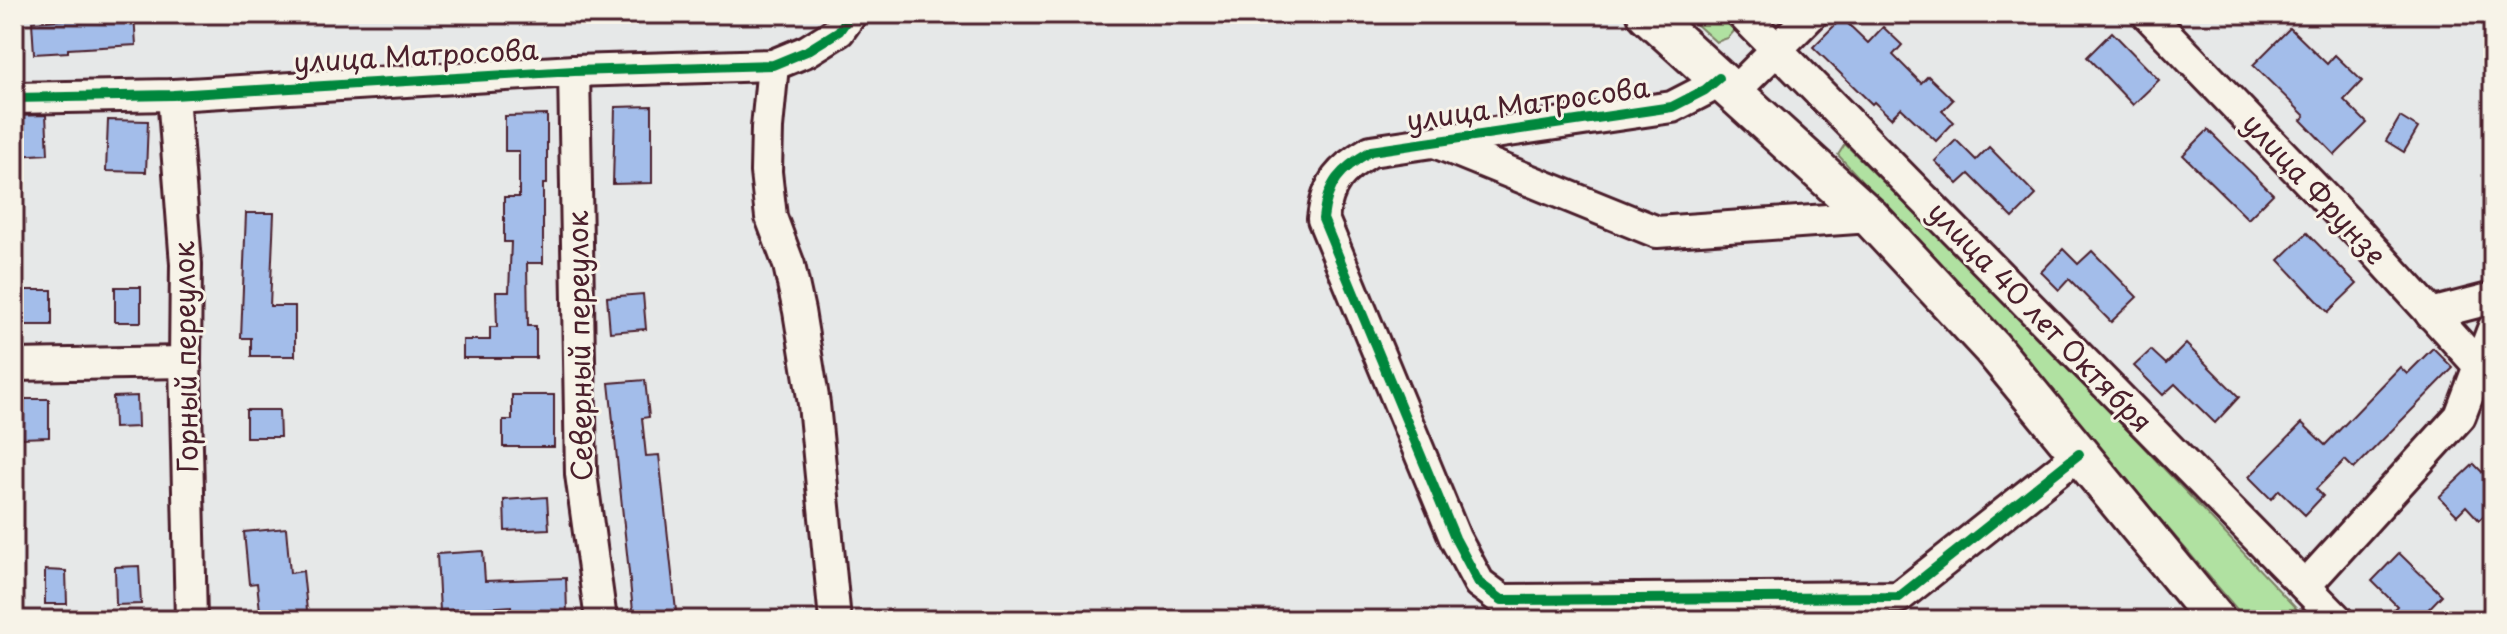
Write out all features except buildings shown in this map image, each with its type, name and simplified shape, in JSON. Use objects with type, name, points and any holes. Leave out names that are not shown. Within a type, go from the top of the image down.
[{"type":"main road","name":"улица 40 лет Октября","points":[[1647,14],[1870,217],[1992,348],[2216,620]]},
{"type":"street","name":"улица Матросова","points":[[14,98],[173,95],[574,71],[773,65],[807,51],[839,31],[851,14]]},
{"type":"street","name":"улица 40 лет Октября","points":[[1742,14],[2338,620]]},
{"type":"street","name":"улица Матросова","points":[[1812,14],[1778,49],[1727,85],[1705,90],[1672,107],[1371,151],[1342,170],[1326,194],[1323,219],[1455,538],[1479,583],[1502,600],[1899,597],[2079,454]]},
{"type":"street","name":"улица Фрунзе","points":[[2147,14],[2479,366]]},
{"type":"street","points":[[773,65],[766,172],[771,217],[789,265],[814,404],[835,620]]},
{"type":"street","name":"Северный переулок","points":[[574,71],[581,474],[601,620]]},
{"type":"street","name":"Горный переулок","points":[[173,95],[186,264],[191,620]]},
{"type":"street","points":[[1434,142],[1657,232],[1870,217]]},
{"type":"street","points":[[2431,314],[2493,298]]},
{"type":"street","points":[[2305,586],[2460,416],[2493,329]]},
{"type":"street","points":[[14,365],[185,362]]},
{"type":"green space","points":[[1685,14],[1723,14],[1737,28],[1728,38],[1716,42]]},
{"type":"green space","points":[[1845,144],[2028,325],[2307,620],[2246,620],[1980,307],[1838,155]]},
{"type":"cycle path","points":[[14,98],[173,95],[574,71],[773,65],[807,51],[839,31],[851,14]]},
{"type":"cycle path","points":[[1719,78],[1705,90],[1672,107],[1371,151],[1343,171],[1332,186],[1323,219],[1455,538],[1479,583],[1502,600],[1899,597],[2079,454]]}]
